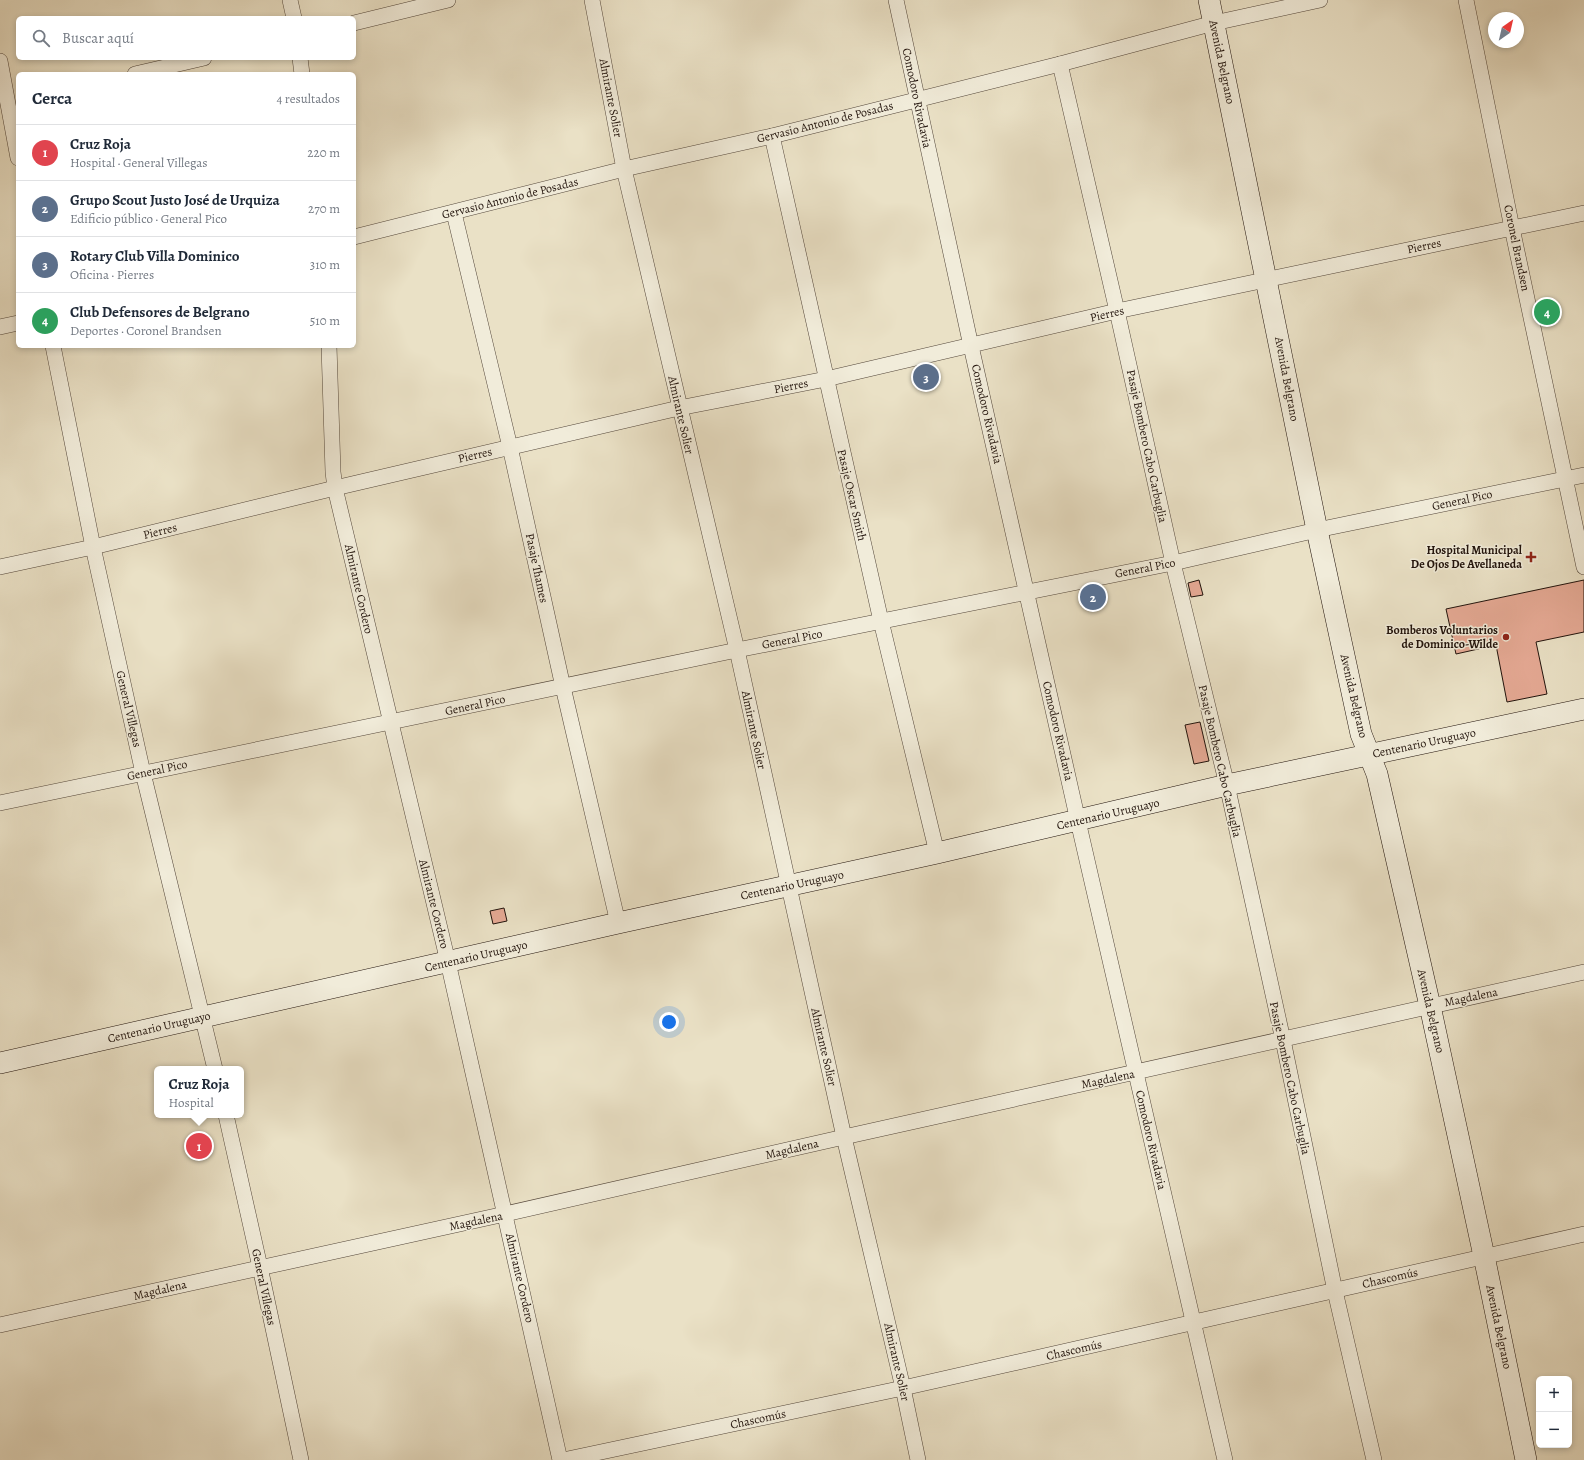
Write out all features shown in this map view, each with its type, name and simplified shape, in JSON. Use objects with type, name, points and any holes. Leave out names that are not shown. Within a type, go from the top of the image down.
[{"type":"main road","name":"Avenida Belgrano","points":[[1209,0],[1317,530],[1361,734],[1377,774],[1430,1006],[1526,1460]]},
{"type":"main road","name":"Centenario Uruguayo","points":[[0,1063],[618,923],[937,853],[1226,785],[1584,709]]},
{"type":"street","points":[[290,0],[294,16]]},
{"type":"street","points":[[356,23],[448,0]]},
{"type":"street","name":"Almirante Solier","points":[[592,0],[624,169],[737,650],[844,1137],[903,1388],[918,1460]]},
{"type":"street","name":"Comodoro Rivadavia","points":[[896,0],[971,346],[1078,821],[1225,1460]]},
{"type":"street","name":"Gervasio Antonio de Posadas","points":[[356,238],[624,169],[772,136],[1060,64],[1214,23],[1320,0]]},
{"type":"street","name":"Coronel Brandsen","points":[[1466,0],[1512,228],[1584,567]]},
{"type":"street","points":[[144,72],[195,60]]},
{"type":"street","points":[[300,60],[302,72]]},
{"type":"street","points":[[0,61],[16,146]]},
{"type":"street","name":"Pasaje Bombero Cabo Carbuglia","points":[[1060,64],[1118,311],[1173,562],[1226,785],[1283,1040],[1335,1291],[1374,1460]]},
{"type":"street","name":"Pasaje Oscar Smith","points":[[772,136],[881,621],[937,853]]},
{"type":"street","name":"Pasaje Thames","points":[[454,213],[510,447],[563,687],[618,923]]},
{"type":"street","name":"Pierres","points":[[0,567],[93,547],[335,488],[679,408],[826,379],[1118,311],[1584,213]]},
{"type":"street","points":[[0,327],[16,323]]},
{"type":"street","name":"General Villegas","points":[[53,348],[93,547],[143,773],[214,1066]]},
{"type":"street","name":"Almirante Cordero","points":[[329,348],[333,472],[335,488],[448,962],[560,1460]]},
{"type":"street","name":"General Pico","points":[[0,803],[737,650],[1173,562],[1317,530],[1584,475]]},
{"type":"street","name":"Magdalena","points":[[0,1325],[505,1214],[1584,972]]},
{"type":"street","name":"General Villegas","points":[[227,1118],[301,1460]]},
{"type":"street","name":"Chascomús","points":[[563,1460],[903,1388],[1584,1234]]},
{"type":"building","points":[[1199,580],[1203,595],[1191,597],[1188,583]]},
{"type":"building","name":"Bomberos Voluntarios de Dominico-Wilde","points":[[1584,580],[1584,632],[1536,642],[1547,694],[1507,702],[1496,645],[1456,654],[1446,609]]},
{"type":"building","points":[[1200,722],[1209,761],[1194,764],[1185,725]]},
{"type":"building","points":[[504,908],[507,921],[493,924],[490,911]]},
{"type":"place","name":"Club Defensores de Belgrano","points":[[1547,312]]},
{"type":"place","name":"Rotary Club Villa Dominico","points":[[926,377]]},
{"type":"place","name":"Hospital Municipal De Ojos De Avellaneda","points":[[1531,557]]},
{"type":"place","name":"Grupo Scout Justo José de Urquiza","points":[[1093,597]]},
{"type":"place","name":"Bomberos Voluntarios de Dominico-Wilde","points":[[1506,637]]},
{"type":"place","name":"Cruz Roja","points":[[199,1146]]}]
